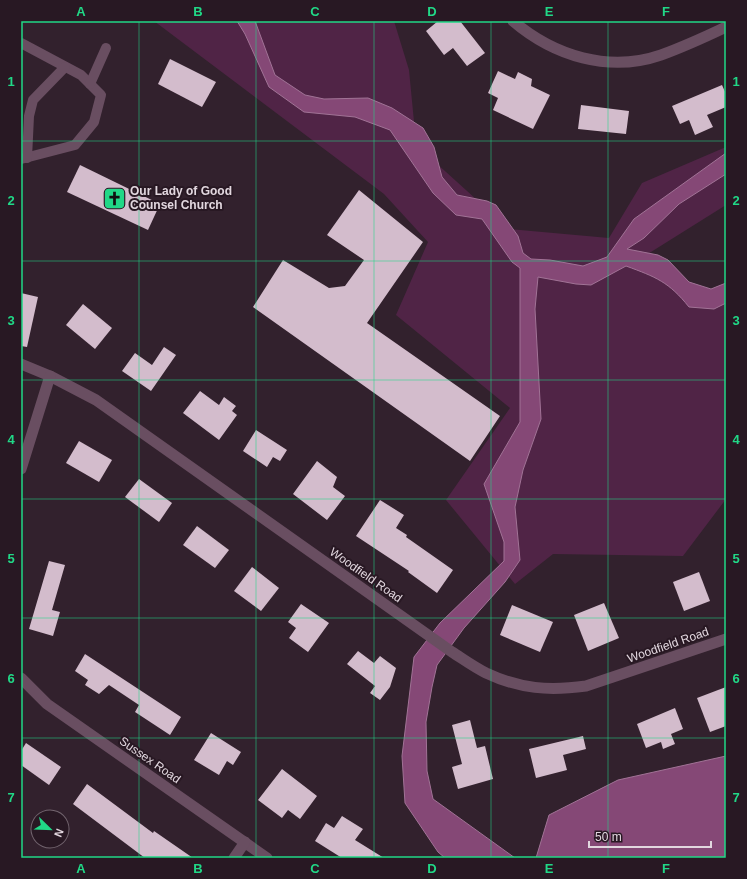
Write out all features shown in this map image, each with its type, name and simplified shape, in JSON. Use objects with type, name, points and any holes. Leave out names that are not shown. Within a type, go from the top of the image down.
[{"type":"street","points":[[513,21],[526,32],[546,45],[570,55],[596,60],[620,62],[647,59],[662,55],[726,27]]},
{"type":"street","name":"Woodfield Road","points":[[21,364],[50,376],[96,400],[452,652],[485,672],[508,682],[534,688],[562,689],[586,686],[726,639]]},
{"type":"street","points":[[21,469],[50,376]]},
{"type":"street","name":"Sussex Road","points":[[21,678],[47,704],[267,858]]},
{"type":"street","points":[[234,858],[245,842]]},
{"type":"lane","points":[[21,43],[81,75],[100,95],[94,122],[75,145],[24,159],[29,116],[34,100],[65,67]]},
{"type":"lane","points":[[90,84],[106,48]]},
{"type":"shaded area","points":[[154,21],[394,21],[409,70],[415,132],[435,162],[509,229],[609,238],[642,183],[726,147],[726,205],[635,262],[705,297],[726,287],[726,499],[683,556],[553,554],[515,584],[446,500],[510,408],[396,315],[428,242],[384,194]]},
{"type":"shaded area","points":[[237,21],[255,21],[275,75],[305,95],[324,99],[368,98],[392,108],[423,128],[434,147],[442,177],[457,195],[487,201],[496,205],[518,236],[523,253],[531,259],[550,260],[583,266],[607,257],[634,219],[726,153],[726,174],[679,204],[644,238],[627,249],[658,255],[668,260],[689,282],[711,289],[726,283],[726,303],[714,309],[689,307],[675,292],[661,281],[626,266],[591,285],[576,284],[538,277],[535,309],[541,419],[523,470],[515,507],[520,560],[505,582],[464,628],[437,665],[426,722],[427,771],[433,799],[515,858],[445,858],[438,852],[405,803],[402,756],[414,657],[440,623],[504,561],[504,542],[484,484],[520,422],[520,268],[512,262],[482,219],[456,215],[433,193],[390,130],[355,117],[304,112],[269,87],[245,34]]},
{"type":"shaded area","points":[[726,756],[726,858],[536,858],[549,815],[618,780]]},
{"type":"building","points":[[438,21],[460,21],[485,53],[467,66],[453,48],[444,55],[426,31]]},
{"type":"building","points":[[170,59],[216,82],[202,107],[158,84]]},
{"type":"building","points":[[498,71],[515,79],[518,72],[532,79],[531,86],[550,95],[533,129],[493,110],[498,98],[488,93]]},
{"type":"building","points":[[722,85],[726,94],[726,107],[707,115],[713,127],[695,135],[689,120],[680,124],[672,106]]},
{"type":"building","points":[[581,105],[629,111],[626,134],[578,129]]},
{"type":"building","name":"Our Lady of Good Counsel Church","points":[[80,165],[160,204],[148,230],[67,192]]},
{"type":"building","points":[[359,190],[423,242],[367,323],[500,416],[470,461],[253,307],[283,260],[329,288],[345,286],[364,260],[327,235]]},
{"type":"building","points":[[21,293],[38,297],[27,347],[21,346]]},
{"type":"building","points":[[83,304],[112,328],[95,349],[66,325]]},
{"type":"building","points":[[164,347],[176,355],[151,391],[122,371],[135,353],[152,365]]},
{"type":"building","points":[[200,391],[219,405],[224,397],[236,406],[232,411],[237,415],[219,440],[183,413]]},
{"type":"building","points":[[256,430],[287,450],[280,461],[273,457],[267,467],[243,451]]},
{"type":"building","points":[[79,441],[112,460],[99,482],[66,463]]},
{"type":"building","points":[[317,461],[337,477],[333,487],[345,496],[327,520],[293,494]]},
{"type":"building","points":[[139,479],[172,503],[159,522],[125,497]]},
{"type":"building","points":[[380,500],[404,515],[396,528],[407,535],[406,537],[453,570],[437,593],[408,572],[409,571],[356,536]]},
{"type":"building","points":[[197,526],[229,550],[215,568],[183,545]]},
{"type":"building","points":[[49,561],[65,565],[52,610],[60,612],[53,636],[29,629]]},
{"type":"building","points":[[252,567],[279,588],[261,611],[234,591]]},
{"type":"building","points":[[699,572],[710,601],[684,611],[673,582]]},
{"type":"building","points":[[604,603],[619,638],[588,651],[574,615]]},
{"type":"building","points":[[301,604],[329,623],[308,652],[289,638],[296,628],[288,622]]},
{"type":"building","points":[[512,605],[553,622],[540,652],[500,635]]},
{"type":"building","points":[[358,651],[374,663],[380,656],[396,668],[390,687],[380,700],[370,693],[375,686],[347,664]]},
{"type":"building","points":[[85,654],[181,717],[170,735],[135,712],[139,705],[109,685],[99,694],[85,685],[88,680],[75,671]]},
{"type":"building","points":[[726,687],[726,726],[710,732],[697,698]]},
{"type":"building","points":[[675,708],[683,729],[671,734],[675,744],[663,749],[661,742],[646,748],[637,724]]},
{"type":"building","points":[[470,720],[477,748],[485,746],[493,779],[458,789],[452,767],[462,764],[452,725]]},
{"type":"building","points":[[211,733],[241,752],[233,765],[227,761],[219,775],[194,760]]},
{"type":"building","points":[[583,736],[586,749],[563,755],[567,770],[536,778],[529,749]]},
{"type":"building","points":[[26,743],[61,767],[49,785],[21,765],[21,751]]},
{"type":"building","points":[[282,769],[317,796],[300,819],[288,810],[282,818],[258,800]]},
{"type":"building","points":[[87,784],[153,833],[154,831],[193,858],[145,858],[73,804]]},
{"type":"building","points":[[342,816],[363,829],[355,840],[384,858],[342,858],[315,841],[326,823],[334,828]]},
{"type":"place","name":"Our Lady of Good Counsel Church","points":[[114,198]]}]
